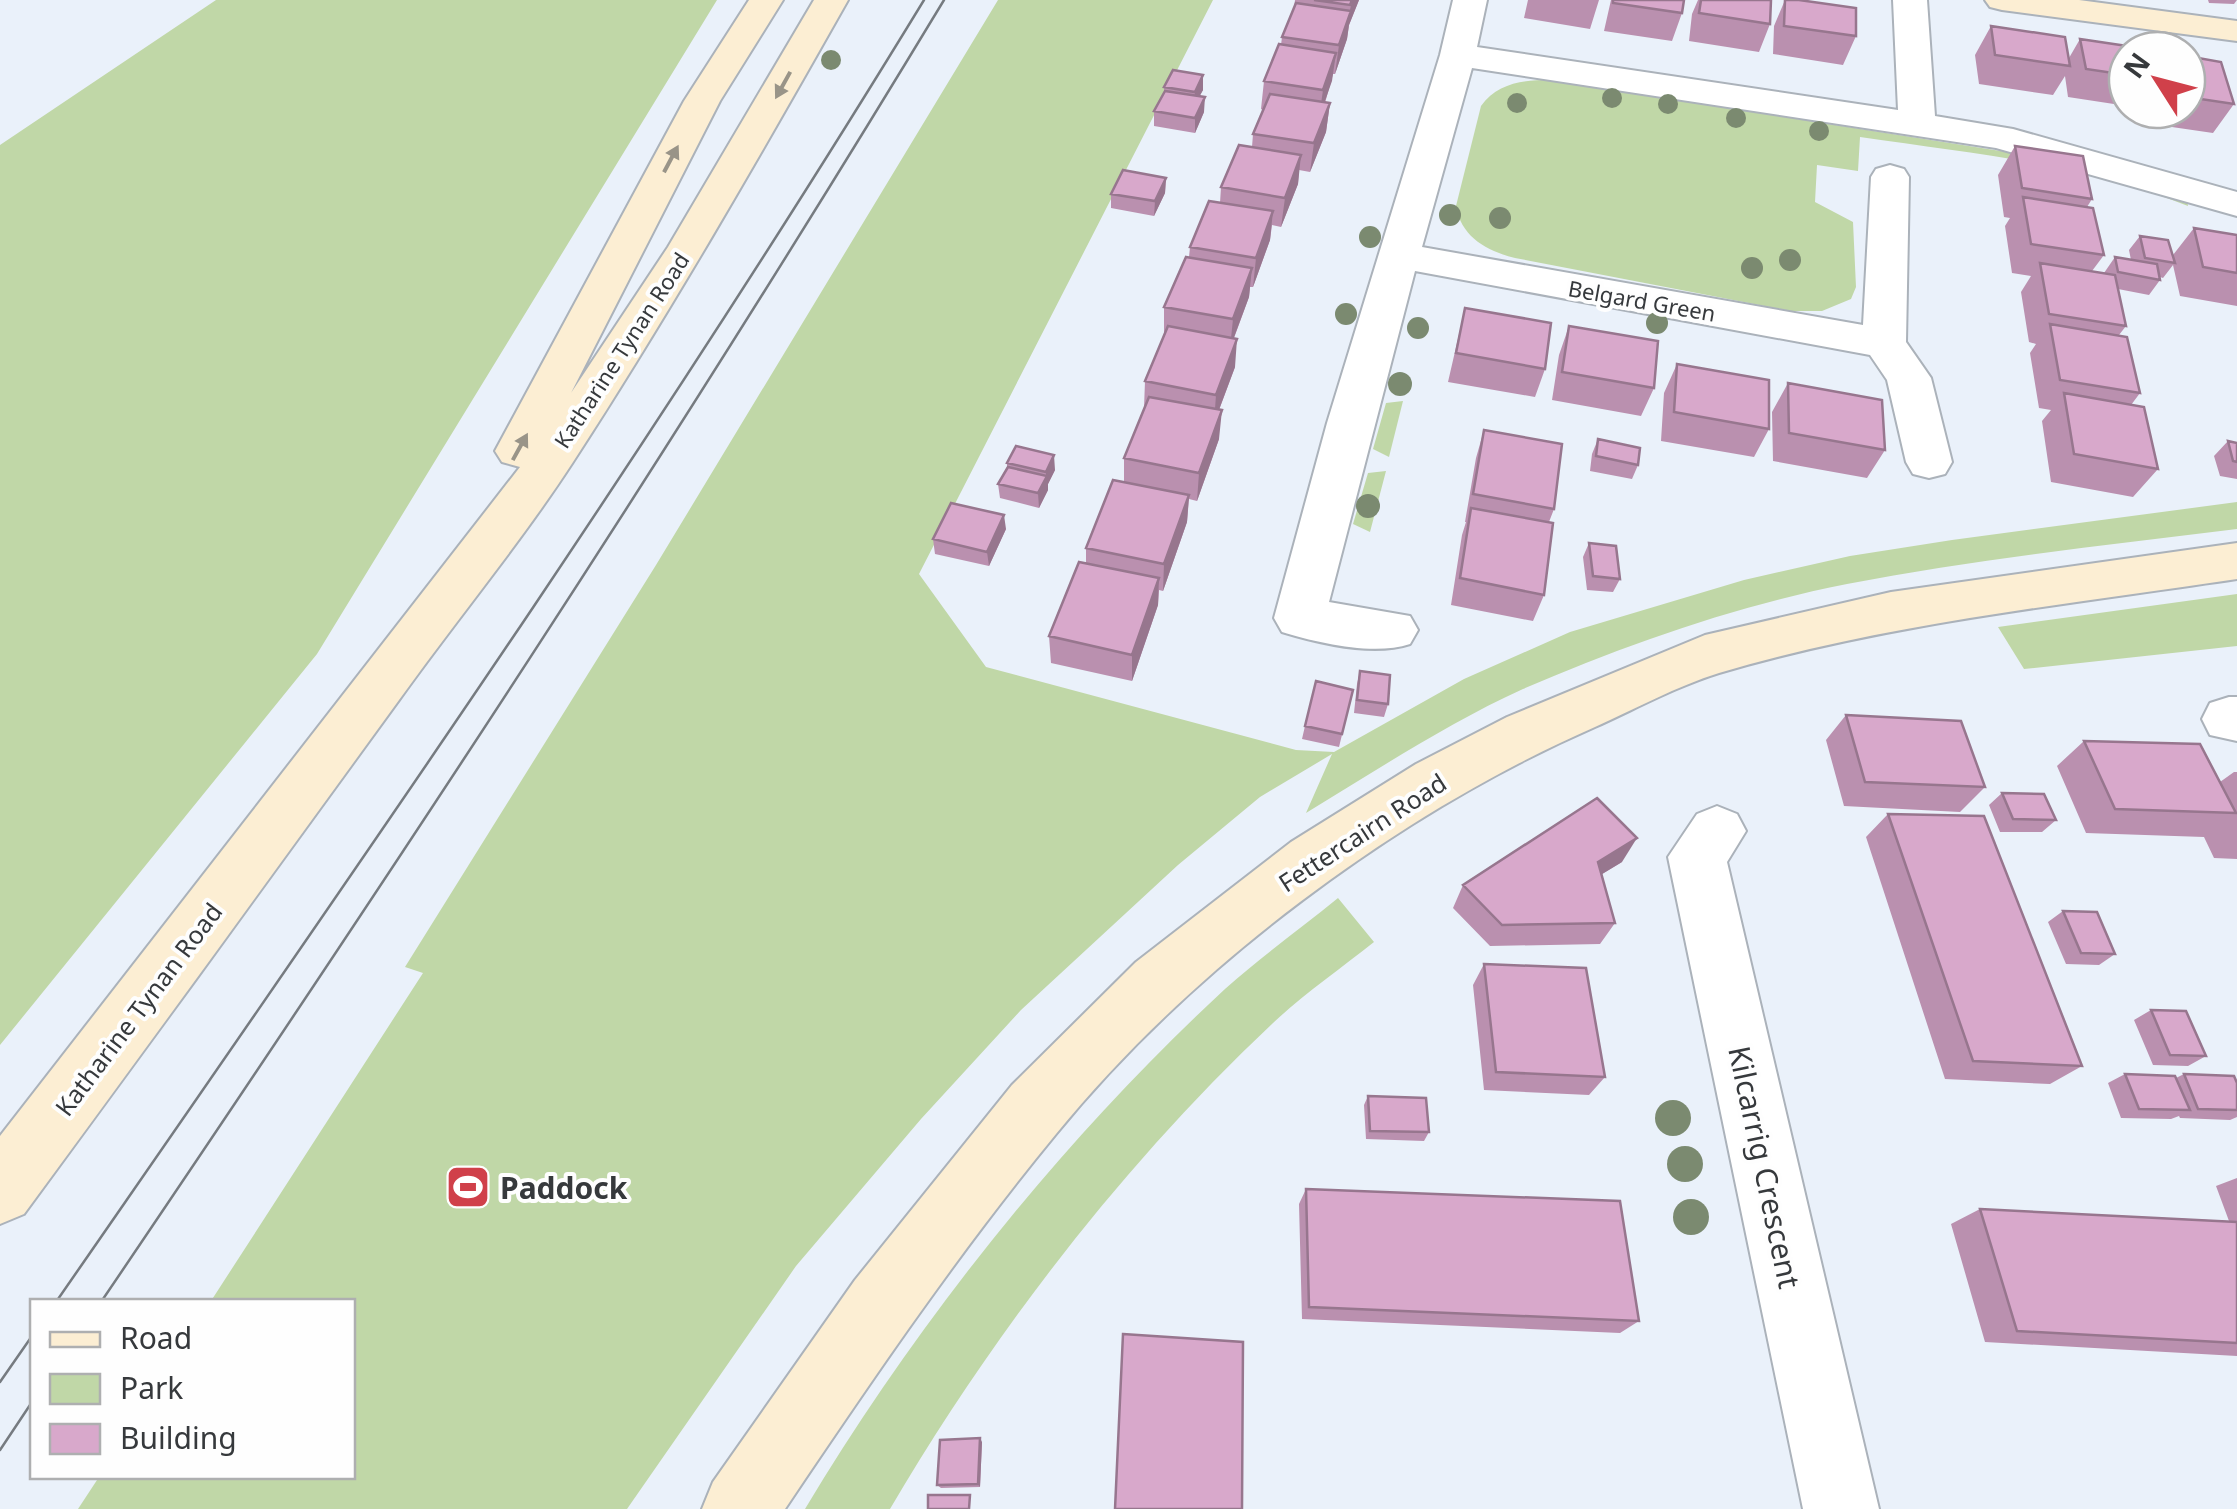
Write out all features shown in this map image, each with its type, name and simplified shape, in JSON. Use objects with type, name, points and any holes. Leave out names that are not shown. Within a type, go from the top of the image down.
[{"type":"main road","name":"Katharine Tynan Road","points":[[382,682],[520,449],[702,101],[766,0]]},
{"type":"main road","name":"Katharine Tynan Road","points":[[0,1190],[264,844],[382,682],[471,570],[555,453],[688,247],[831,0]]},
{"type":"main road","points":[[2002,0],[2237,31]]},
{"type":"main road","name":"Fettercairn Road","points":[[740,1509],[880,1305],[1035,1108],[1158,982],[1312,860],[1420,791],[1526,734],[1705,656],[1891,612],[2237,561]]},
{"type":"street","points":[[1392,630],[1300,618],[1346,439],[1458,55],[1470,0]]},
{"type":"street","points":[[1910,0],[1917,124]]},
{"type":"street","points":[[1458,55],[2000,137],[2237,204]]},
{"type":"street","points":[[1890,177],[1884,343],[1909,378],[1929,462]]},
{"type":"street","name":"Belgard Green","points":[[1400,256],[1884,343]]},
{"type":"street","name":"Kilcarrig Crescent","points":[[1717,831],[1697,857],[1840,1509]]},
{"type":"green space","points":[[216,0],[717,0],[317,654],[0,1045],[0,145]]},
{"type":"green space","points":[[998,0],[1213,0],[919,574],[986,667],[1296,750],[1334,752],[1464,679],[1570,632],[1744,580],[1850,556],[2237,502],[2237,529],[1944,567],[1847,584],[1723,615],[1602,657],[1495,702],[1306,813],[1332,754],[1260,797],[1178,865],[1021,1010],[921,1119],[796,1266],[627,1509],[78,1509],[98,1479],[355,1479],[355,1299],[212,1299],[423,973],[405,967],[656,565]]},
{"type":"green space","points":[[1549,80],[2070,162],[2187,199],[2188,206],[2067,170],[1860,137],[1858,171],[1817,165],[1815,202],[1853,222],[1856,287],[1851,299],[1822,311],[1791,311],[1515,258],[1495,251],[1469,234],[1456,206],[1481,106],[1503,88]]},
{"type":"green space","points":[[1403,401],[1389,457],[1373,449],[1386,403]]},
{"type":"green space","points":[[1386,471],[1370,532],[1353,524],[1368,473]]},
{"type":"green space","points":[[2237,594],[2237,646],[2024,669],[1998,627]]},
{"type":"green space","points":[[1338,898],[1374,942],[1273,1023],[1165,1133],[1114,1192],[1018,1314],[890,1509],[805,1509],[849,1438],[945,1301],[1051,1169],[1225,989]]},
{"type":"building","points":[[1314,0],[1352,0],[1350,5]]},
{"type":"building","points":[[1613,0],[1684,0],[1682,13]]},
{"type":"building","points":[[1701,0],[1771,0],[1770,24],[1699,13]]},
{"type":"building","points":[[1785,0],[1856,8],[1856,36],[1784,26]]},
{"type":"building","points":[[1296,3],[1351,11],[1339,45],[1282,37]]},
{"type":"building","points":[[1991,26],[2065,37],[2070,66],[1995,55]]},
{"type":"building","points":[[2080,39],[2107,43],[2107,72],[2086,69]]},
{"type":"building","points":[[1279,44],[1336,53],[1323,90],[1264,81]]},
{"type":"building","points":[[2207,60],[2221,62],[2234,104],[2207,100]]},
{"type":"building","points":[[1173,70],[1203,75],[1195,92],[1164,87]]},
{"type":"building","points":[[1165,91],[1205,97],[1195,118],[1154,111]]},
{"type":"building","points":[[1270,94],[1330,103],[1314,143],[1253,134]]},
{"type":"building","points":[[1239,145],[1301,155],[1285,198],[1221,187]]},
{"type":"building","points":[[2015,146],[2083,156],[2092,199],[2022,188]]},
{"type":"building","points":[[1123,170],[1166,178],[1155,201],[1111,194]]},
{"type":"building","points":[[2023,197],[2093,208],[2104,255],[2031,244]]},
{"type":"building","points":[[1209,201],[1273,211],[1256,258],[1190,247]]},
{"type":"building","points":[[2194,228],[2237,235],[2237,273],[2203,267]]},
{"type":"building","points":[[2140,236],[2168,240],[2175,263],[2145,258]]},
{"type":"building","points":[[1186,257],[1252,268],[1233,319],[1164,307]]},
{"type":"building","points":[[2115,257],[2157,264],[2160,280],[2118,272]]},
{"type":"building","points":[[2040,263],[2115,275],[2126,326],[2049,314]]},
{"type":"building","points":[[1465,308],[1551,323],[1545,369],[1456,353]]},
{"type":"building","points":[[2050,324],[2127,337],[2140,393],[2060,380]]},
{"type":"building","points":[[1168,326],[1237,339],[1216,395],[1145,381]]},
{"type":"building","points":[[1569,326],[1658,341],[1654,388],[1562,372]]},
{"type":"building","points":[[1677,364],[1769,380],[1769,429],[1674,412]]},
{"type":"building","points":[[1788,383],[1882,400],[1885,450],[1789,433]]},
{"type":"building","points":[[2064,393],[2144,407],[2158,469],[2074,454]]},
{"type":"building","points":[[1149,397],[1222,410],[1199,473],[1124,458]]},
{"type":"building","points":[[1484,430],[1562,444],[1554,509],[1473,494]]},
{"type":"building","points":[[1598,439],[1640,448],[1638,465],[1596,456]]},
{"type":"building","points":[[2228,441],[2237,443],[2237,462],[2233,461]]},
{"type":"building","points":[[1016,446],[1054,455],[1046,472],[1007,463]]},
{"type":"building","points":[[1008,467],[1047,476],[1038,493],[998,484]]},
{"type":"building","points":[[1113,480],[1189,495],[1164,564],[1086,548]]},
{"type":"building","points":[[951,503],[1004,515],[987,552],[933,539]]},
{"type":"building","points":[[1471,508],[1553,523],[1544,595],[1460,578]]},
{"type":"building","points":[[1589,543],[1616,546],[1620,579],[1593,576]]},
{"type":"building","points":[[1079,562],[1159,578],[1132,655],[1049,636]]},
{"type":"building","points":[[1360,671],[1390,675],[1388,704],[1357,700]]},
{"type":"building","points":[[1316,681],[1353,690],[1342,734],[1305,726]]},
{"type":"building","points":[[1846,715],[1961,721],[1985,787],[1865,782]]},
{"type":"building","points":[[2084,741],[2200,744],[2236,813],[2115,809]]},
{"type":"building","points":[[2002,793],[2044,794],[2056,820],[2013,819]]},
{"type":"building","points":[[1597,798],[1637,838],[1598,862],[1615,923],[1502,925],[1463,885]]},
{"type":"building","points":[[1888,814],[1984,816],[2082,1066],[1973,1061]]},
{"type":"building","points":[[2063,911],[2097,912],[2115,954],[2081,953]]},
{"type":"building","points":[[1484,964],[1586,968],[1605,1077],[1496,1072]]},
{"type":"building","points":[[2151,1010],[2186,1011],[2206,1056],[2170,1055]]},
{"type":"building","points":[[2125,1074],[2175,1076],[2190,1110],[2139,1109]]},
{"type":"building","points":[[2184,1074],[2234,1076],[2237,1110],[2198,1109]]},
{"type":"building","points":[[1368,1096],[1426,1098],[1429,1132],[1370,1131]]},
{"type":"building","points":[[1306,1189],[1620,1201],[1639,1321],[1309,1307]]},
{"type":"building","points":[[1980,1209],[2237,1222],[2237,1343],[2017,1331]]},
{"type":"building","points":[[1123,1334],[1243,1342],[1242,1509],[1115,1509]]},
{"type":"building","points":[[980,1438],[978,1484],[937,1485],[940,1440]]},
{"type":"building","points":[[928,1495],[970,1495],[969,1509],[928,1509]]},
{"type":"tram line","points":[[58,1299],[608,495],[924,0]]},
{"type":"tram line","points":[[103,1299],[531,657],[944,0]]},
{"type":"tram line","points":[[0,1382],[30,1339]]},
{"type":"tram line","points":[[0,1450],[30,1405]]},
{"type":"place","name":"Paddock","points":[[468,1187]]}]
